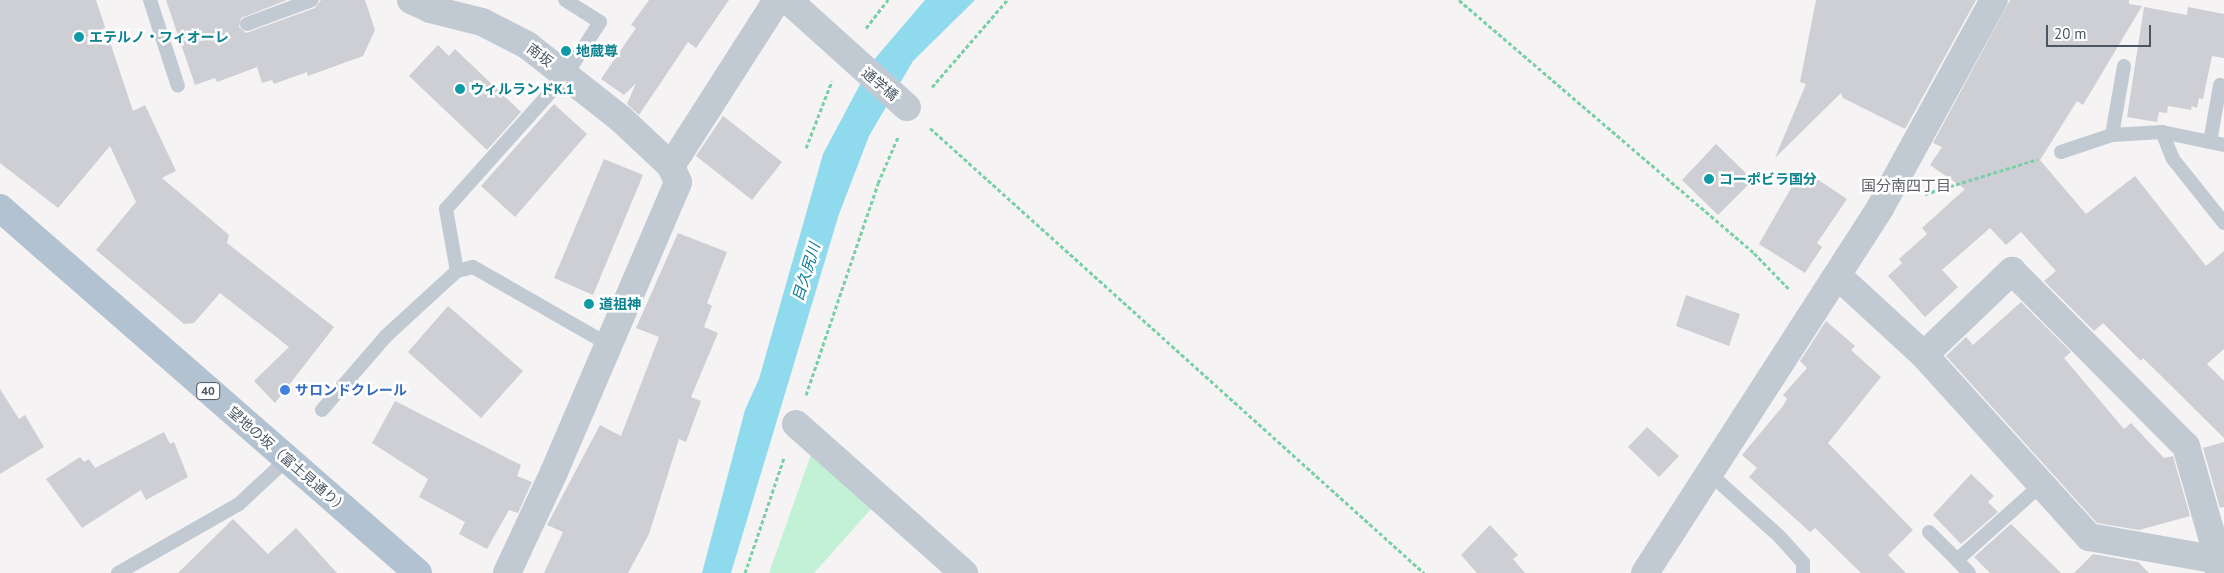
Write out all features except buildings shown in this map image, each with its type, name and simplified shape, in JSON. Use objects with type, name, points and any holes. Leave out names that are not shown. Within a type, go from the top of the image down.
[{"type":"main road","name":"望地の坂（富士見通り）","points":[[0,208],[286,460],[418,573]]},
{"type":"street","name":"南坂","points":[[411,0],[430,9],[482,22],[527,44],[671,166]]},
{"type":"street","points":[[507,573],[609,346],[678,182],[671,166],[777,0]]},
{"type":"street","name":"通学橋","points":[[788,0],[854,61],[910,109]]},
{"type":"street","points":[[1645,573],[1880,208],[1994,0]]},
{"type":"street","points":[[1838,276],[1924,355],[2089,537],[2221,565],[2186,446],[2012,271],[1924,355]]},
{"type":"street","points":[[796,424],[964,573]]},
{"type":"lane","points":[[150,0],[178,86]]},
{"type":"lane","points":[[247,24],[312,0]]},
{"type":"lane","points":[[457,272],[446,208],[566,76],[600,22],[565,0]]},
{"type":"lane","points":[[2112,134],[2124,66]]},
{"type":"lane","points":[[2060,152],[2112,134],[2162,132],[2217,144],[2220,86]]},
{"type":"lane","points":[[2162,132],[2173,159],[2224,223]]},
{"type":"lane","points":[[322,410],[380,341],[457,272],[473,267],[609,346]]},
{"type":"lane","points":[[118,573],[239,504],[286,460]]},
{"type":"lane","points":[[1709,473],[1779,536],[1803,563],[1803,573]]},
{"type":"lane","points":[[1957,560],[2041,486]]},
{"type":"lane","points":[[1928,532],[1969,573]]},
{"type":"path","points":[[745,573],[878,183],[910,109],[1007,0]]},
{"type":"path","points":[[1459,0],[1754,253],[1814,313]]},
{"type":"path","points":[[910,109],[978,176],[1424,573]]},
{"type":"path","points":[[1880,208],[2060,152]]},
{"type":"green space","points":[[812,452],[871,509],[814,573],[769,573]]},
{"type":"water","name":"目久尻川","points":[[925,0],[975,0],[913,61],[869,136],[839,214],[731,573],[702,573],[745,410],[759,379],[823,154],[872,62]]},
{"type":"place","name":"エテルノ・フィオーレ","points":[[79,37]]},
{"type":"place","name":"地蔵尊","points":[[566,51]]},
{"type":"place","name":"ウィルランドK.1","points":[[460,89]]},
{"type":"place","name":"コーポビラ国分","points":[[1709,179]]},
{"type":"place","name":"道祖神","points":[[589,304]]},
{"type":"place","name":"サロンドクレール","points":[[285,390]]},
{"type":"district","name":"国分南四丁目","points":[[1906,186]]}]
